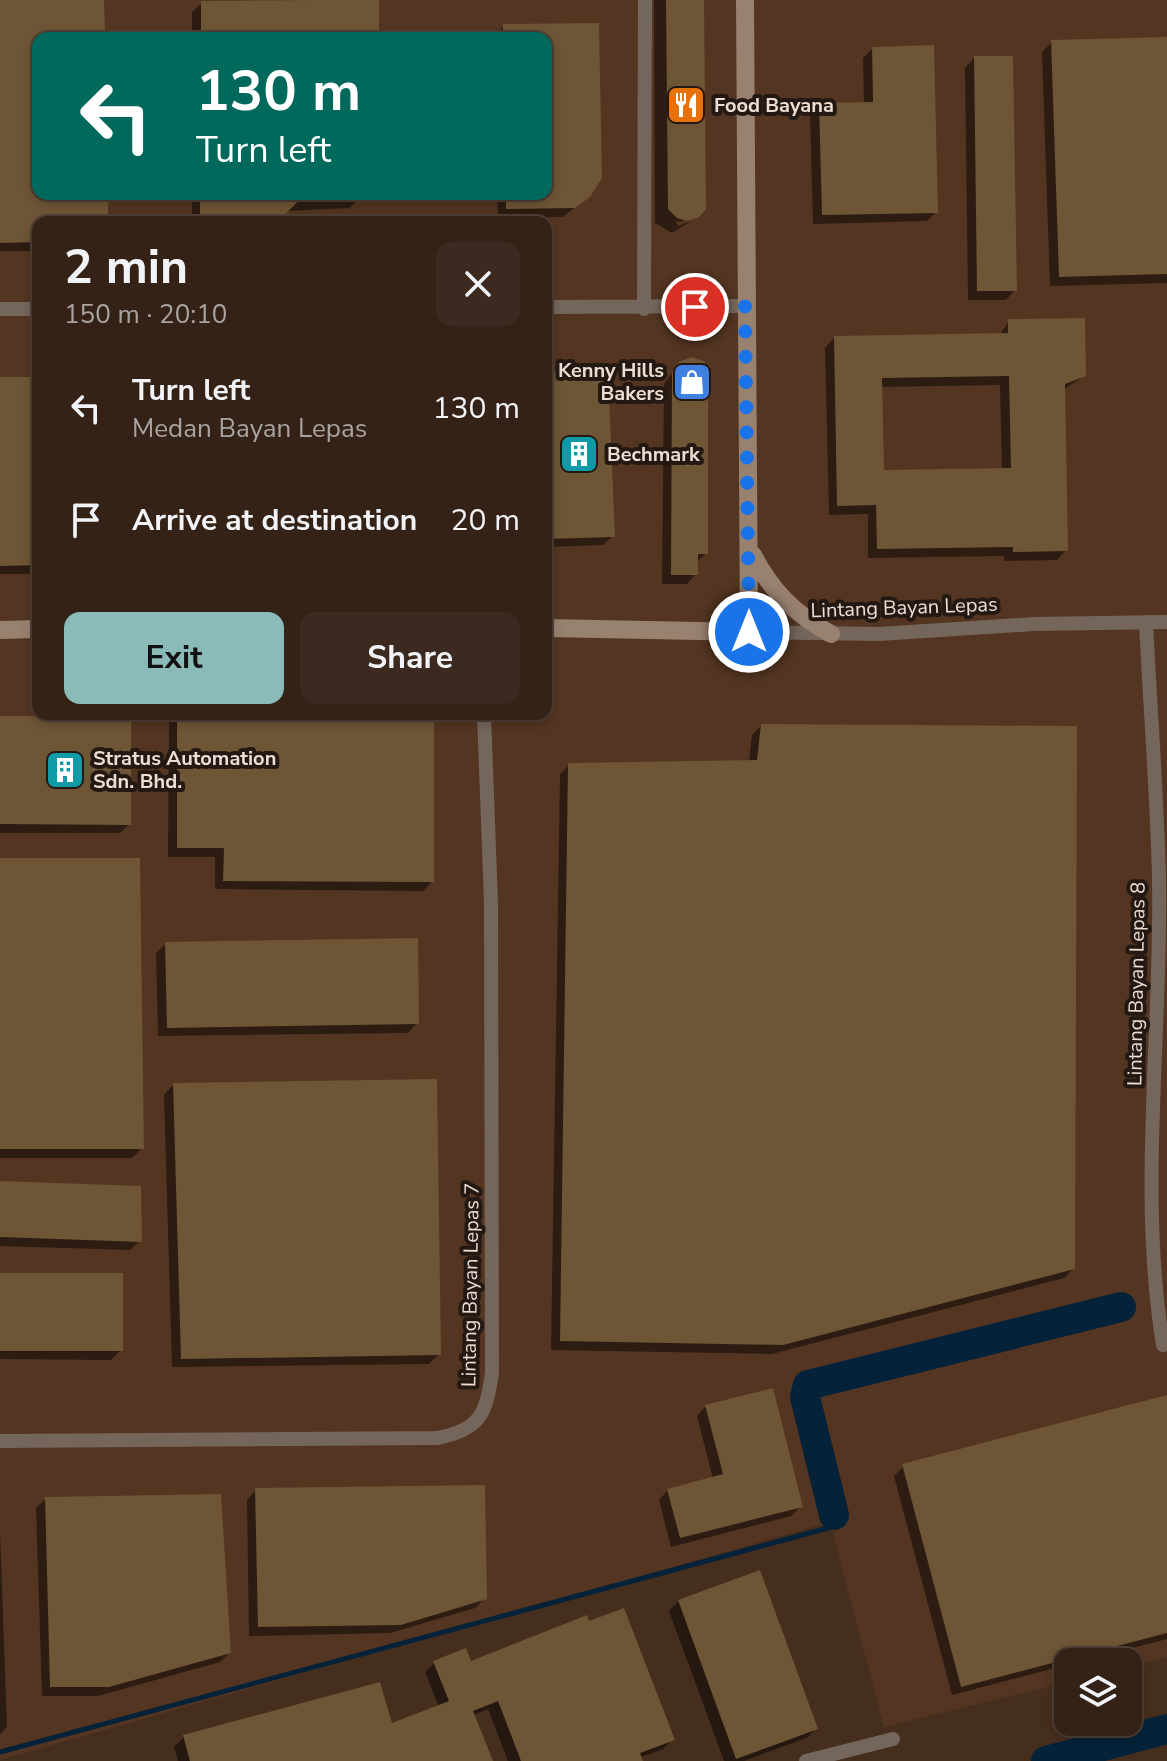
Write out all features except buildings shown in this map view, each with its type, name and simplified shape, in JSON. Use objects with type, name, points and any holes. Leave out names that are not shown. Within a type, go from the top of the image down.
[{"type":"street","points":[[644,309],[645,0]]},
{"type":"street","points":[[745,0],[749,632]]},
{"type":"street","points":[[552,307],[644,309],[745,306]]},
{"type":"street","points":[[0,309],[32,309]]},
{"type":"street","points":[[750,549],[763,576],[782,599],[804,619],[831,634]]},
{"type":"street","name":"Lintang Bayan Lepas 8","points":[[1146,622],[1159,878],[1152,1125],[1153,1284],[1163,1345]]},
{"type":"street","name":"Lintang Bayan Lepas","points":[[552,628],[831,634],[1167,622]]},
{"type":"street","points":[[0,630],[32,629]]},
{"type":"street","name":"Lintang Bayan Lepas 7","points":[[0,1441],[437,1438],[461,1433],[475,1423],[487,1405],[492,1373],[491,903],[484,720]]},
{"type":"street","points":[[806,1761],[893,1739]]},
{"type":"shaded area","points":[[0,0],[1167,0],[1167,1657],[1142,1663],[1142,1648],[1054,1648],[1054,1685],[884,1727],[830,1522],[0,1760]]},
{"type":"waterway","points":[[834,1515],[805,1397],[808,1385],[1121,1307]]},
{"type":"waterway","points":[[0,1752],[828,1528],[834,1522],[834,1515]]},
{"type":"waterway","points":[[1046,1761],[1167,1729]]},
{"type":"place","name":"Food Bayana","points":[[686,105]]},
{"type":"place","name":"Kenny Hills Bakers","points":[[692,382]]},
{"type":"place","name":"Bechmark","points":[[579,454]]},
{"type":"place","name":"Stratus Automation Sdn. Bhd.","points":[[65,770]]},
{"type":"route","points":[[695,307],[745,306],[749,632]]}]
